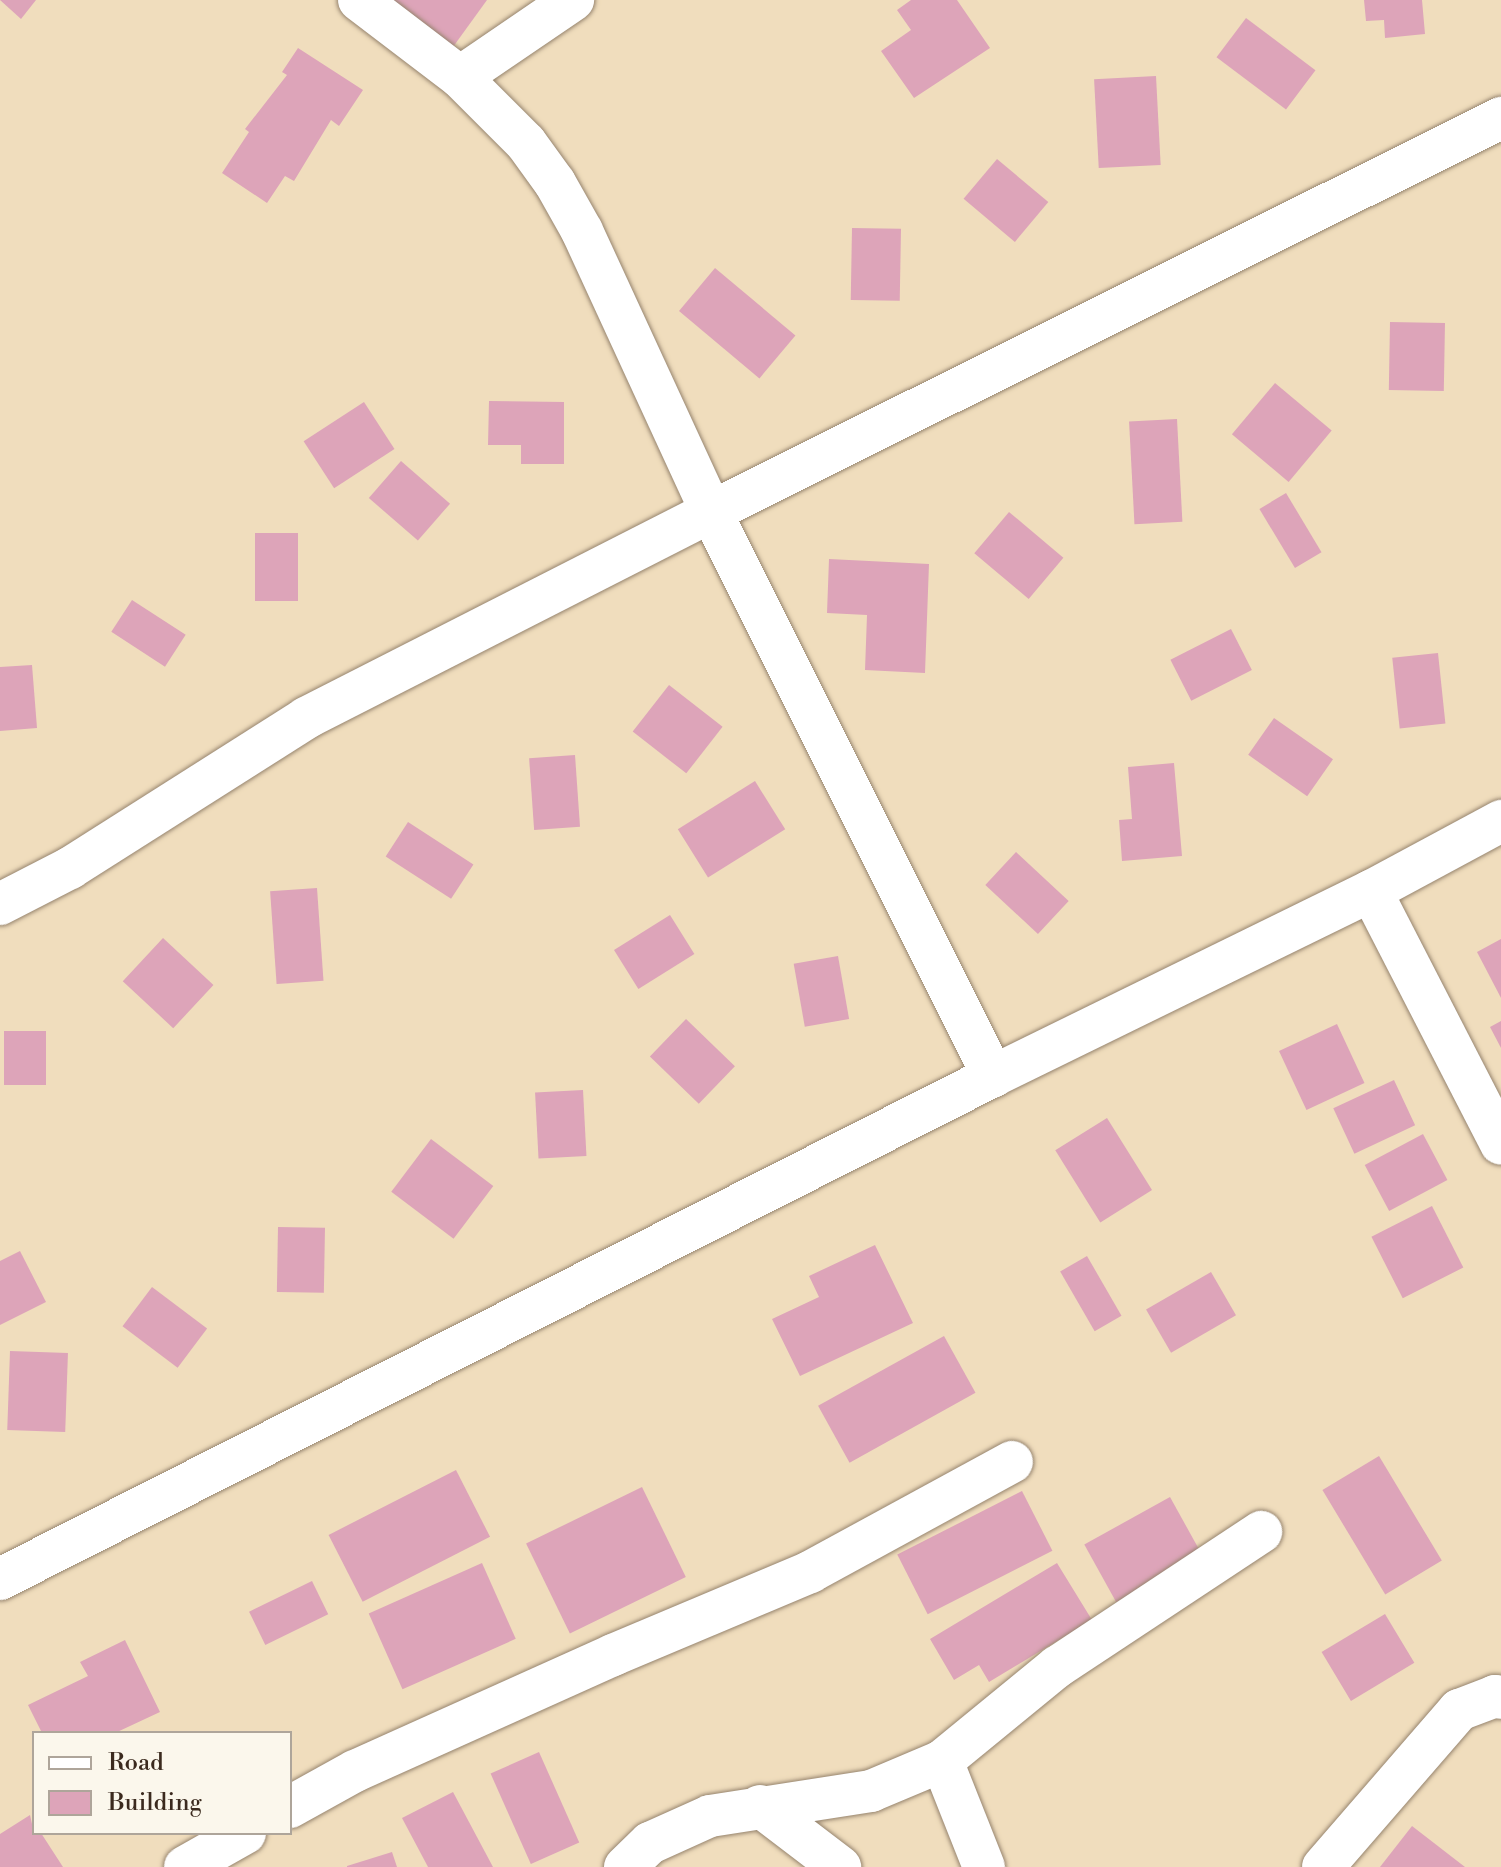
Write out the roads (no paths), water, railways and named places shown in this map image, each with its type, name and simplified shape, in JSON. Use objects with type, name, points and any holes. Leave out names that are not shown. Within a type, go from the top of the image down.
[{"type":"street","points":[[359,0],[460,77],[526,143],[555,183],[582,231],[711,512],[993,1076]]},
{"type":"street","points":[[460,77],[573,0]]},
{"type":"street","points":[[0,904],[70,868],[306,718],[1501,118]]},
{"type":"street","points":[[0,1579],[993,1076],[1371,891],[1501,821]]},
{"type":"street","points":[[1371,891],[1501,1144]]},
{"type":"street","points":[[292,1806],[369,1764],[613,1655],[810,1572],[1012,1462]]},
{"type":"street","points":[[625,1867],[650,1843],[710,1816],[871,1791],[942,1761],[1057,1667],[1261,1532]]},
{"type":"street","points":[[1323,1867],[1459,1710],[1495,1696],[1501,1698]]},
{"type":"street","points":[[942,1761],[984,1867]]},
{"type":"street","points":[[760,1806],[840,1867]]},
{"type":"street","points":[[185,1867],[241,1835]]}]
